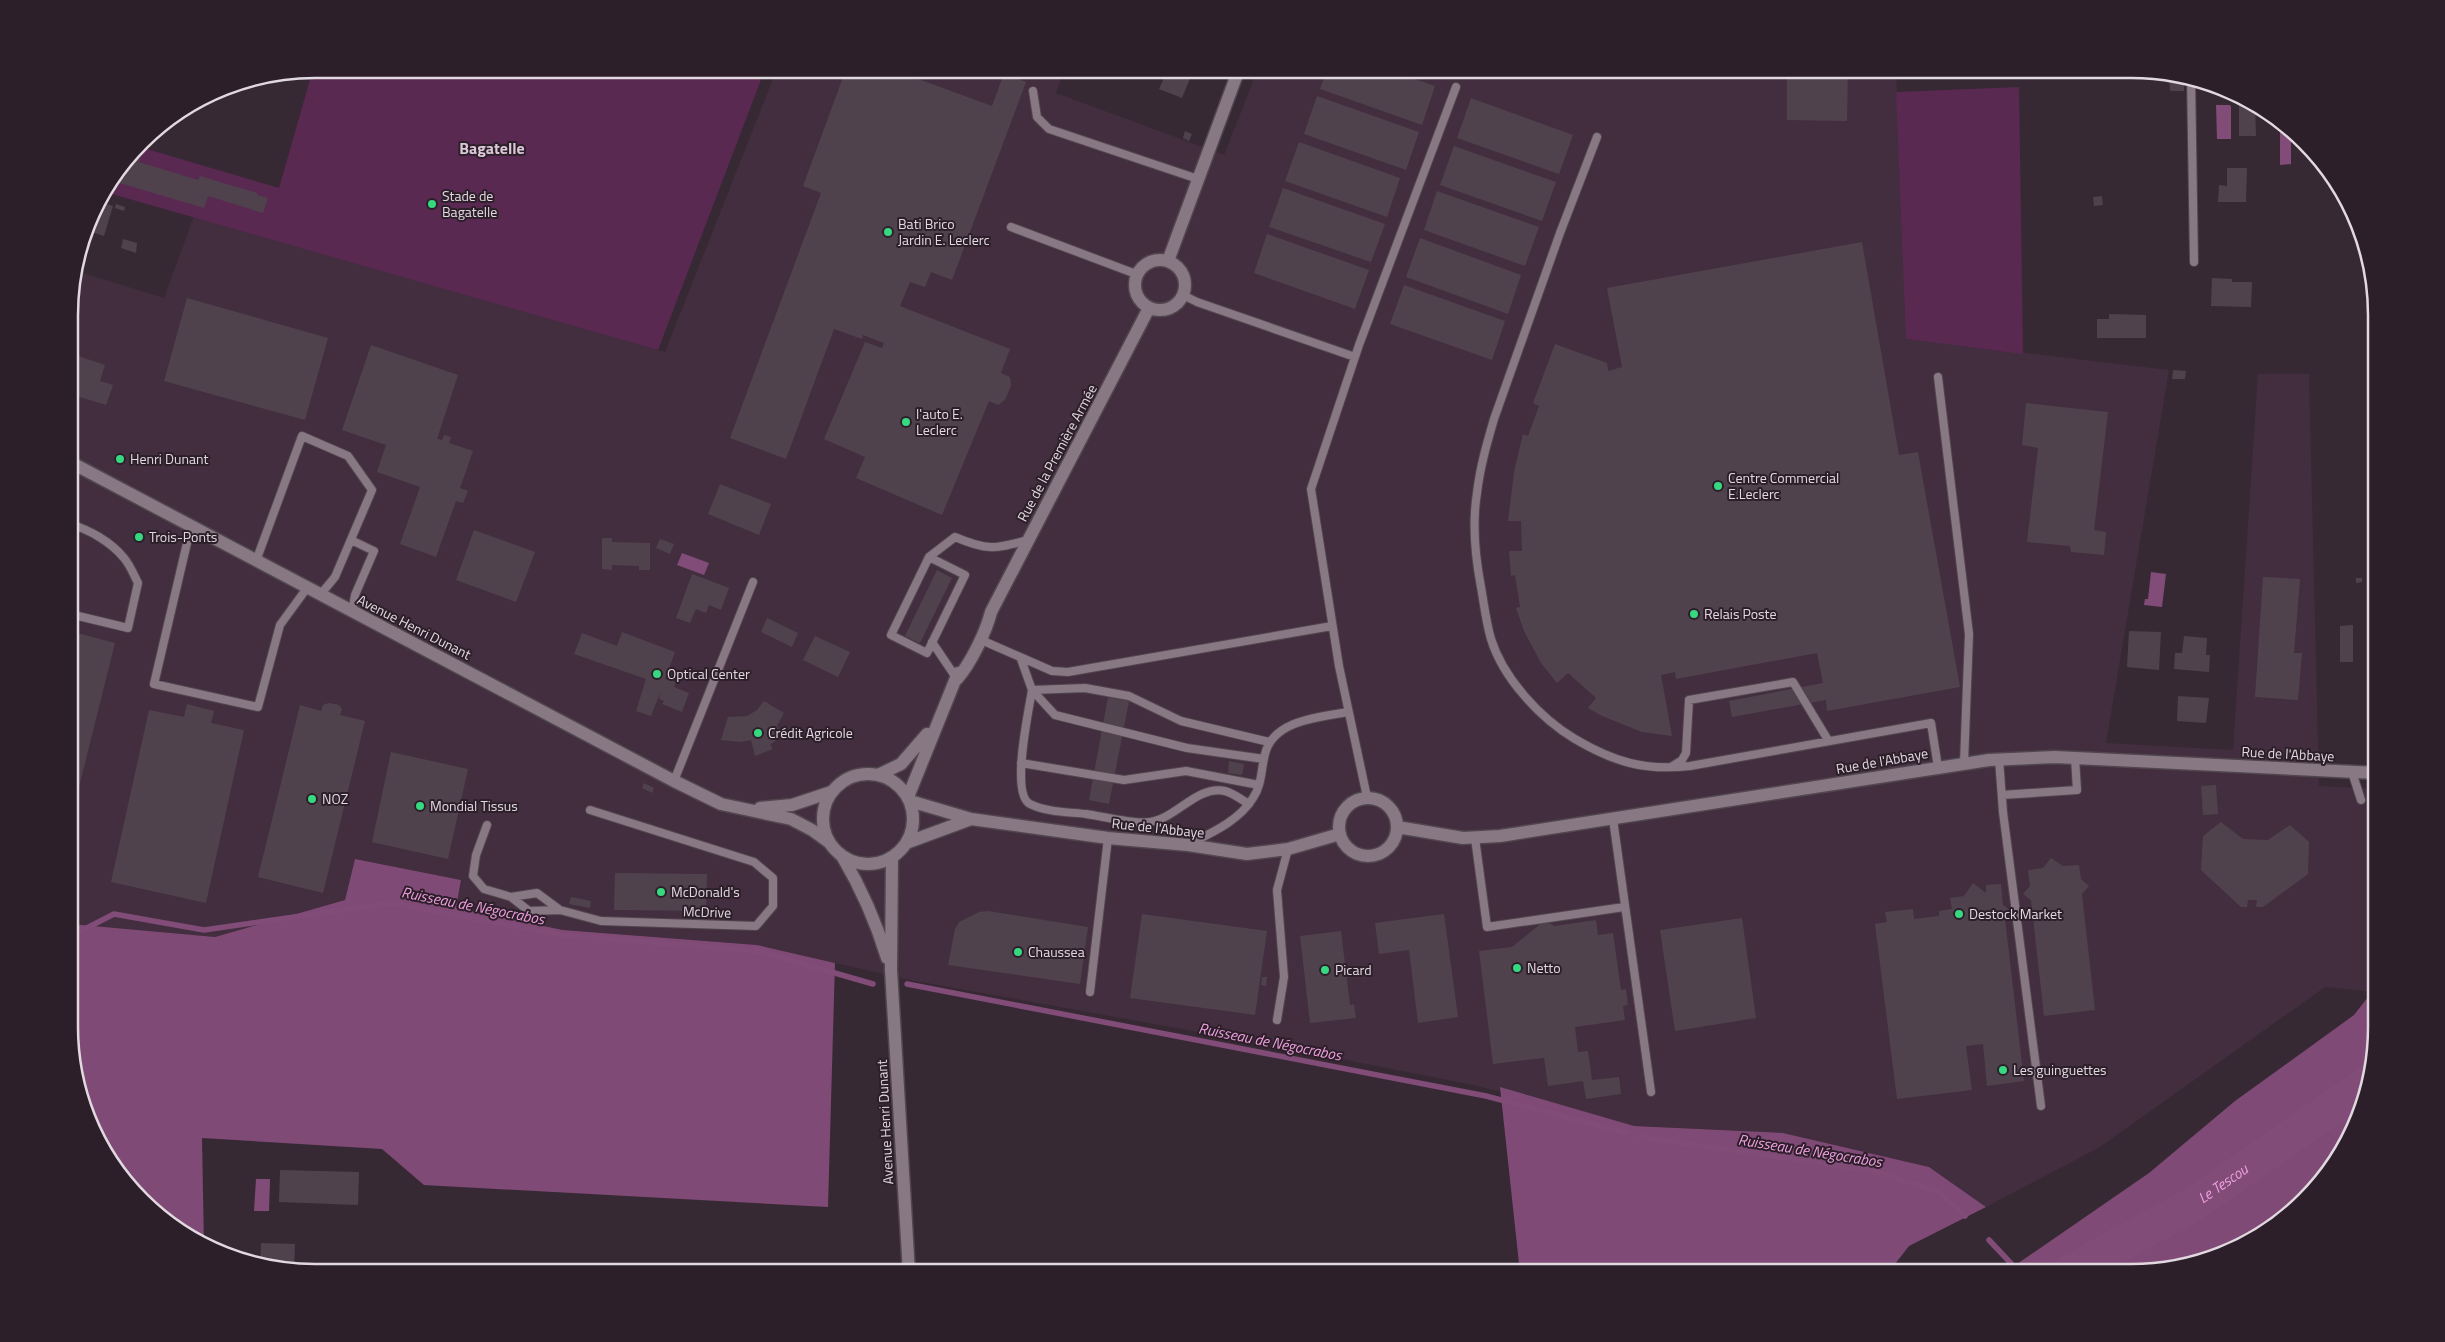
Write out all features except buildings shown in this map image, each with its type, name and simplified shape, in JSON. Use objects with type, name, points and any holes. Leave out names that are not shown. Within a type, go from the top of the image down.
[{"type":"main road","points":[[1168,260],[1236,78]]},
{"type":"main road","points":[[1153,260],[1168,260],[1181,271],[1184,278],[1183,295],[1173,307],[1157,310],[1149,308],[1142,304],[1134,290],[1136,274],[1140,268],[1153,260]]},
{"type":"main road","name":"Rue de la Première Armée","points":[[909,799],[938,718],[957,679],[965,669],[988,625],[991,612],[1149,308]]},
{"type":"main road","name":"Avenue Henri Dunant","points":[[78,466],[674,781],[721,804],[791,818],[812,830],[830,844]]},
{"type":"main road","name":"Rue de la Première Armée","points":[[957,679],[959,666],[981,623],[991,612]]},
{"type":"main road","name":"Rue de la Première Armée","points":[[878,774],[908,757],[938,718]]},
{"type":"main road","name":"Rue de l'Abbaye","points":[[1397,827],[1463,838],[1476,838],[1613,819],[1999,759],[2075,758],[2368,773]]},
{"type":"main road","points":[[862,774],[878,774],[890,779],[909,799],[913,815],[912,830],[906,843],[892,858],[880,863],[866,864],[854,862],[842,856],[830,844],[824,831],[822,818],[825,804],[831,792],[847,778],[862,774]]},
{"type":"main road","name":"Avenue Henri Dunant","points":[[747,809],[792,805],[831,792]]},
{"type":"main road","points":[[1366,798],[1382,801],[1388,806],[1396,819],[1397,827],[1393,842],[1387,848],[1373,855],[1365,856],[1350,849],[1340,834],[1339,826],[1344,810],[1350,803],[1366,798]]},
{"type":"main road","name":"Rue de l'Abbaye","points":[[909,799],[971,819],[1108,838],[1188,845],[1247,854],[1288,849],[1340,834]]},
{"type":"main road","name":"Rue de l'Abbaye","points":[[906,843],[971,819]]},
{"type":"main road","name":"Avenue Henri Dunant","points":[[842,856],[856,881],[880,935],[891,970]]},
{"type":"main road","name":"Avenue Henri Dunant","points":[[892,858],[891,970],[908,1264]]},
{"type":"lane","points":[[2191,86],[2194,262]]},
{"type":"lane","points":[[1366,798],[1332,626],[1311,489],[1324,444],[1354,357],[1456,87]]},
{"type":"lane","points":[[1033,91],[1037,118],[1048,129],[1198,179]]},
{"type":"lane","points":[[1597,137],[1560,233],[1485,450],[1476,494],[1475,558],[1492,640],[1513,681],[1554,726],[1603,756],[1647,766],[1669,768],[1931,723],[1938,767]]},
{"type":"lane","points":[[1011,227],[1136,274]]},
{"type":"lane","points":[[1183,295],[1197,302],[1354,357]]},
{"type":"lane","points":[[1938,377],[1969,634],[1964,763]]},
{"type":"lane","points":[[256,561],[302,436],[348,456],[372,490],[335,577],[320,595]]},
{"type":"lane","points":[[78,526],[98,536],[125,558],[138,583],[128,628],[78,616]]},
{"type":"lane","points":[[191,526],[154,684],[258,707],[280,626],[307,588]]},
{"type":"lane","points":[[929,557],[965,575],[927,653],[890,635],[929,557],[955,537],[974,545],[996,549],[1028,540]]},
{"type":"lane","points":[[351,540],[374,551],[355,595],[352,612]]},
{"type":"lane","points":[[674,781],[753,582]]},
{"type":"lane","points":[[980,639],[1052,672],[1068,672],[1332,626]]},
{"type":"lane","points":[[932,642],[957,679]]},
{"type":"lane","points":[[1021,659],[1032,690],[1056,715],[1186,748],[1264,758]]},
{"type":"lane","points":[[1669,768],[1682,760],[1686,753],[1689,700],[1793,682],[1828,740]]},
{"type":"lane","points":[[1032,690],[1085,688],[1129,696],[1181,720],[1270,742]]},
{"type":"lane","points":[[1032,690],[1021,763],[1021,794],[1028,804],[1052,810],[1149,823],[1176,812],[1201,794],[1216,790],[1228,792],[1249,804]]},
{"type":"lane","points":[[1188,845],[1223,827],[1249,804],[1259,785],[1264,758],[1270,742],[1292,724],[1303,720],[1348,712]]},
{"type":"lane","points":[[2002,795],[2077,790],[2075,758]]},
{"type":"lane","points":[[1999,759],[2041,1106]]},
{"type":"lane","points":[[1021,763],[1124,780],[1186,772],[1259,785]]},
{"type":"lane","points":[[2352,772],[2361,800]]},
{"type":"lane","name":"McDrive","points":[[487,824],[476,855],[473,876],[484,889],[512,897],[529,911],[560,910],[601,921],[756,926],[773,906],[773,878],[754,862],[590,810]]},
{"type":"lane","points":[[1613,819],[1650,1092]]},
{"type":"lane","points":[[1090,992],[1108,838]]},
{"type":"lane","points":[[1476,838],[1487,928],[1624,907]]},
{"type":"lane","points":[[1277,1020],[1284,978],[1277,890],[1288,849]]},
{"type":"lane","points":[[512,897],[537,893],[560,910]]},
{"type":"shaded area","name":"Stade de Bagatelle","points":[[310,78],[762,78],[658,350],[111,194],[136,158],[145,149],[279,188]]},
{"type":"shaded area","points":[[773,78],[1062,78],[1056,93],[1224,155],[1254,78],[1896,78],[1907,339],[2169,370],[2106,743],[2233,750],[2258,374],[2309,374],[2319,786],[2368,789],[2368,991],[2325,987],[2100,1147],[1986,1207],[1929,1167],[1783,1133],[1634,1126],[1478,1086],[1271,1045],[910,980],[757,945],[563,930],[456,908],[461,880],[355,859],[345,900],[215,937],[78,925],[78,299],[82,272],[164,298],[194,216],[665,352]]},
{"type":"shaded area","points":[[2019,87],[2023,354],[1906,339],[1896,92]]},
{"type":"shaded area","points":[[2216,105],[2230,105],[2231,107],[2231,139],[2217,139]]},
{"type":"shaded area","points":[[2280,131],[2291,140],[2291,164],[2280,165]]},
{"type":"shaded area","points":[[682,553],[709,563],[704,575],[677,565]]},
{"type":"shaded area","points":[[2151,572],[2166,574],[2162,607],[2144,605],[2145,599],[2148,599]]},
{"type":"shaded area","points":[[355,859],[461,880],[456,908],[563,930],[757,945],[835,963],[828,1207],[424,1185],[382,1149],[202,1138],[204,1237],[196,1233],[158,1206],[136,1184],[109,1146],[90,1103],[82,1073],[78,1043],[78,925],[215,937],[345,900]]},
{"type":"shaded area","points":[[2368,997],[2367,1043],[2363,1073],[2355,1103],[2336,1146],[2318,1172],[2287,1206],[2275,1215],[2235,1240],[2206,1252],[2176,1260],[2146,1264],[2017,1264],[2149,1173],[2235,1101],[2354,1015]]},
{"type":"shaded area","points":[[1500,1087],[1634,1126],[1783,1133],[1929,1167],[1986,1207],[1909,1246],[1895,1264],[1519,1264]]},
{"type":"shaded area","points":[[256,1179],[270,1179],[269,1211],[254,1211]]},
{"type":"waterway","name":"Ruisseau de Négocrabos","points":[[78,932],[114,914],[204,930],[392,903],[561,935],[758,951],[873,984]]},
{"type":"waterway","name":"Ruisseau de Négocrabos","points":[[907,984],[1486,1096],[1627,1133]]},
{"type":"waterway","name":"Le Tescou","points":[[2084,1264],[2194,1204],[2359,1089]]},
{"type":"waterway","name":"Ruisseau de Négocrabos","points":[[1640,1137],[1869,1170],[1939,1192],[1965,1216]]},
{"type":"waterway","name":"Ruisseau de Négocrabos","points":[[1989,1240],[2012,1264]]},
{"type":"place","name":"Stade de Bagatelle","points":[[432,204]]},
{"type":"place","name":"Bati Brico Jardin E. Leclerc","points":[[888,232]]},
{"type":"place","name":"l'auto E. Leclerc","points":[[906,422]]},
{"type":"place","name":"Henri Dunant","points":[[120,459]]},
{"type":"place","name":"Centre Commercial E.Leclerc","points":[[1718,486]]},
{"type":"place","name":"Trois-Ponts","points":[[139,537]]},
{"type":"place","name":"Relais Poste","points":[[1694,614]]},
{"type":"place","name":"Optical Center","points":[[657,674]]},
{"type":"place","name":"Crédit Agricole","points":[[758,733]]},
{"type":"place","name":"NOZ","points":[[312,799]]},
{"type":"place","name":"Mondial Tissus","points":[[420,806]]},
{"type":"place","name":"McDonald's","points":[[661,892]]},
{"type":"place","name":"Destock Market","points":[[1959,914]]},
{"type":"place","name":"Chaussea","points":[[1018,952]]},
{"type":"place","name":"Netto","points":[[1517,968]]},
{"type":"place","name":"Picard","points":[[1325,970]]},
{"type":"place","name":"Les guinguettes","points":[[2003,1070]]},
{"type":"district","name":"Bagatelle","points":[[492,148]]}]
